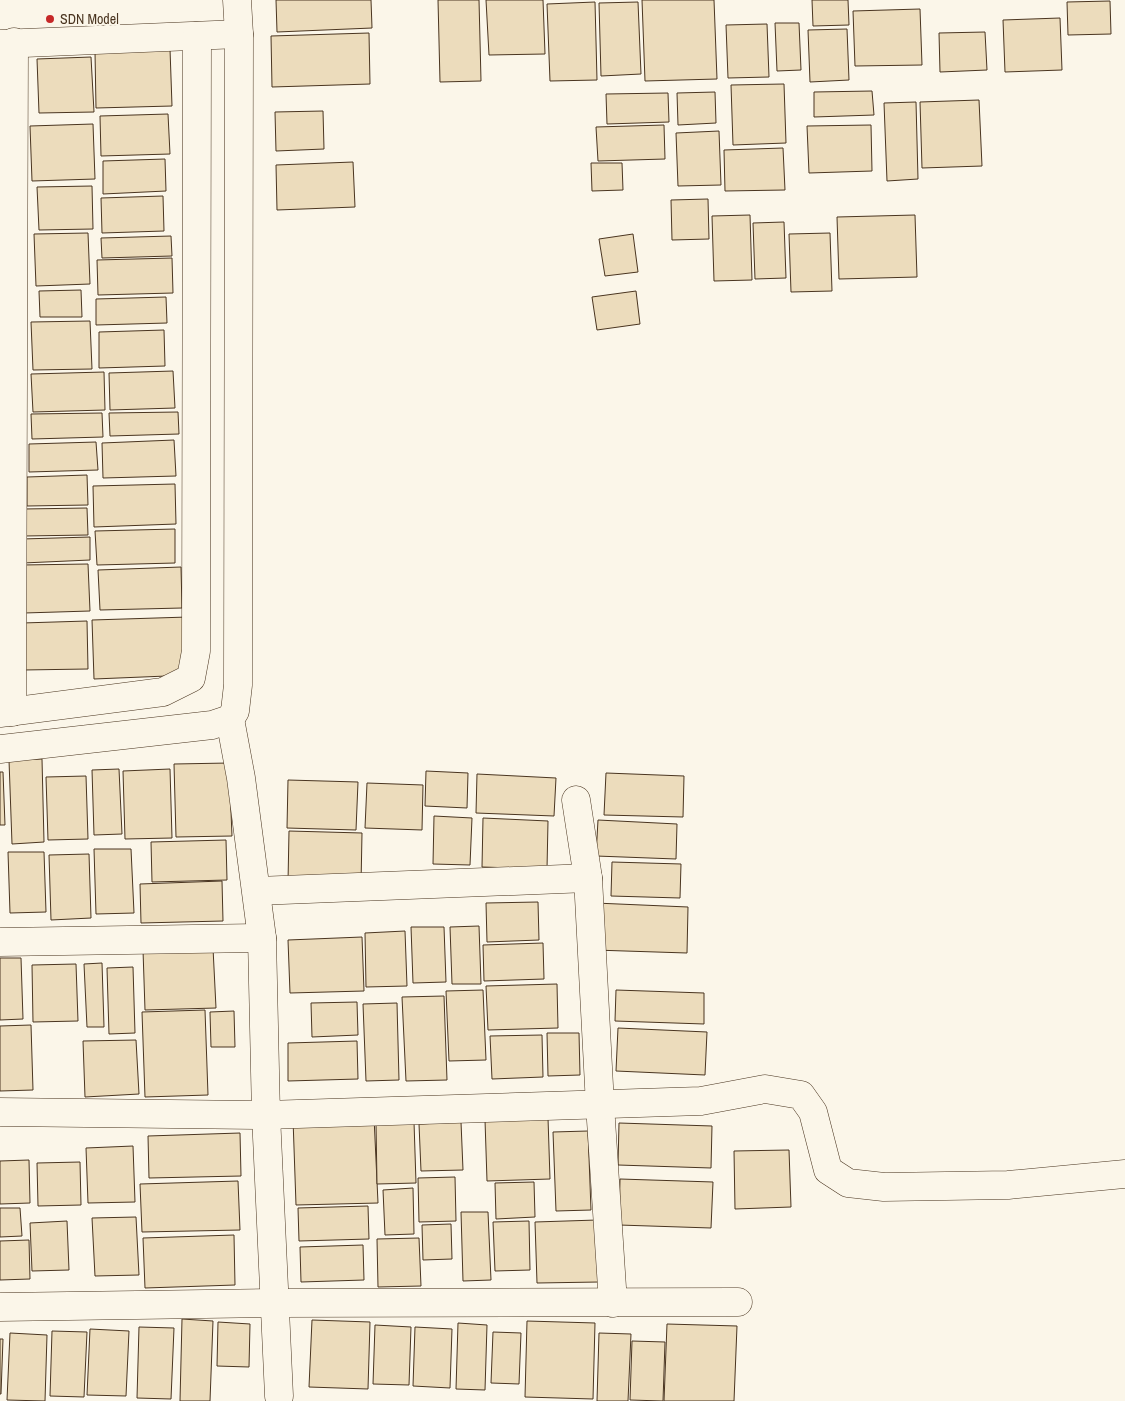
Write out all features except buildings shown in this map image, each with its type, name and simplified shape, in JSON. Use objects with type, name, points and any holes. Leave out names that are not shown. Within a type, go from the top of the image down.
[{"type":"street","points":[[236,0],[239,34],[238,685],[234,711],[230,719],[241,778],[262,938],[266,1115],[279,1396]]},
{"type":"street","points":[[197,36],[196,652],[190,678],[163,692],[6,712],[7,43],[239,34]]},
{"type":"street","points":[[0,749],[212,725],[230,719]]},
{"type":"street","points":[[576,800],[588,878],[613,1303]]},
{"type":"street","points":[[257,890],[588,878]]},
{"type":"street","points":[[0,942],[262,938]]},
{"type":"street","points":[[0,1112],[266,1115],[600,1105],[701,1101],[765,1089],[801,1096],[814,1112],[828,1170],[848,1183],[884,1187],[1008,1185],[1125,1174]]},
{"type":"street","points":[[0,1307],[274,1303],[738,1302]]},
{"type":"place","name":"SDN Model","points":[[50,19]]}]
